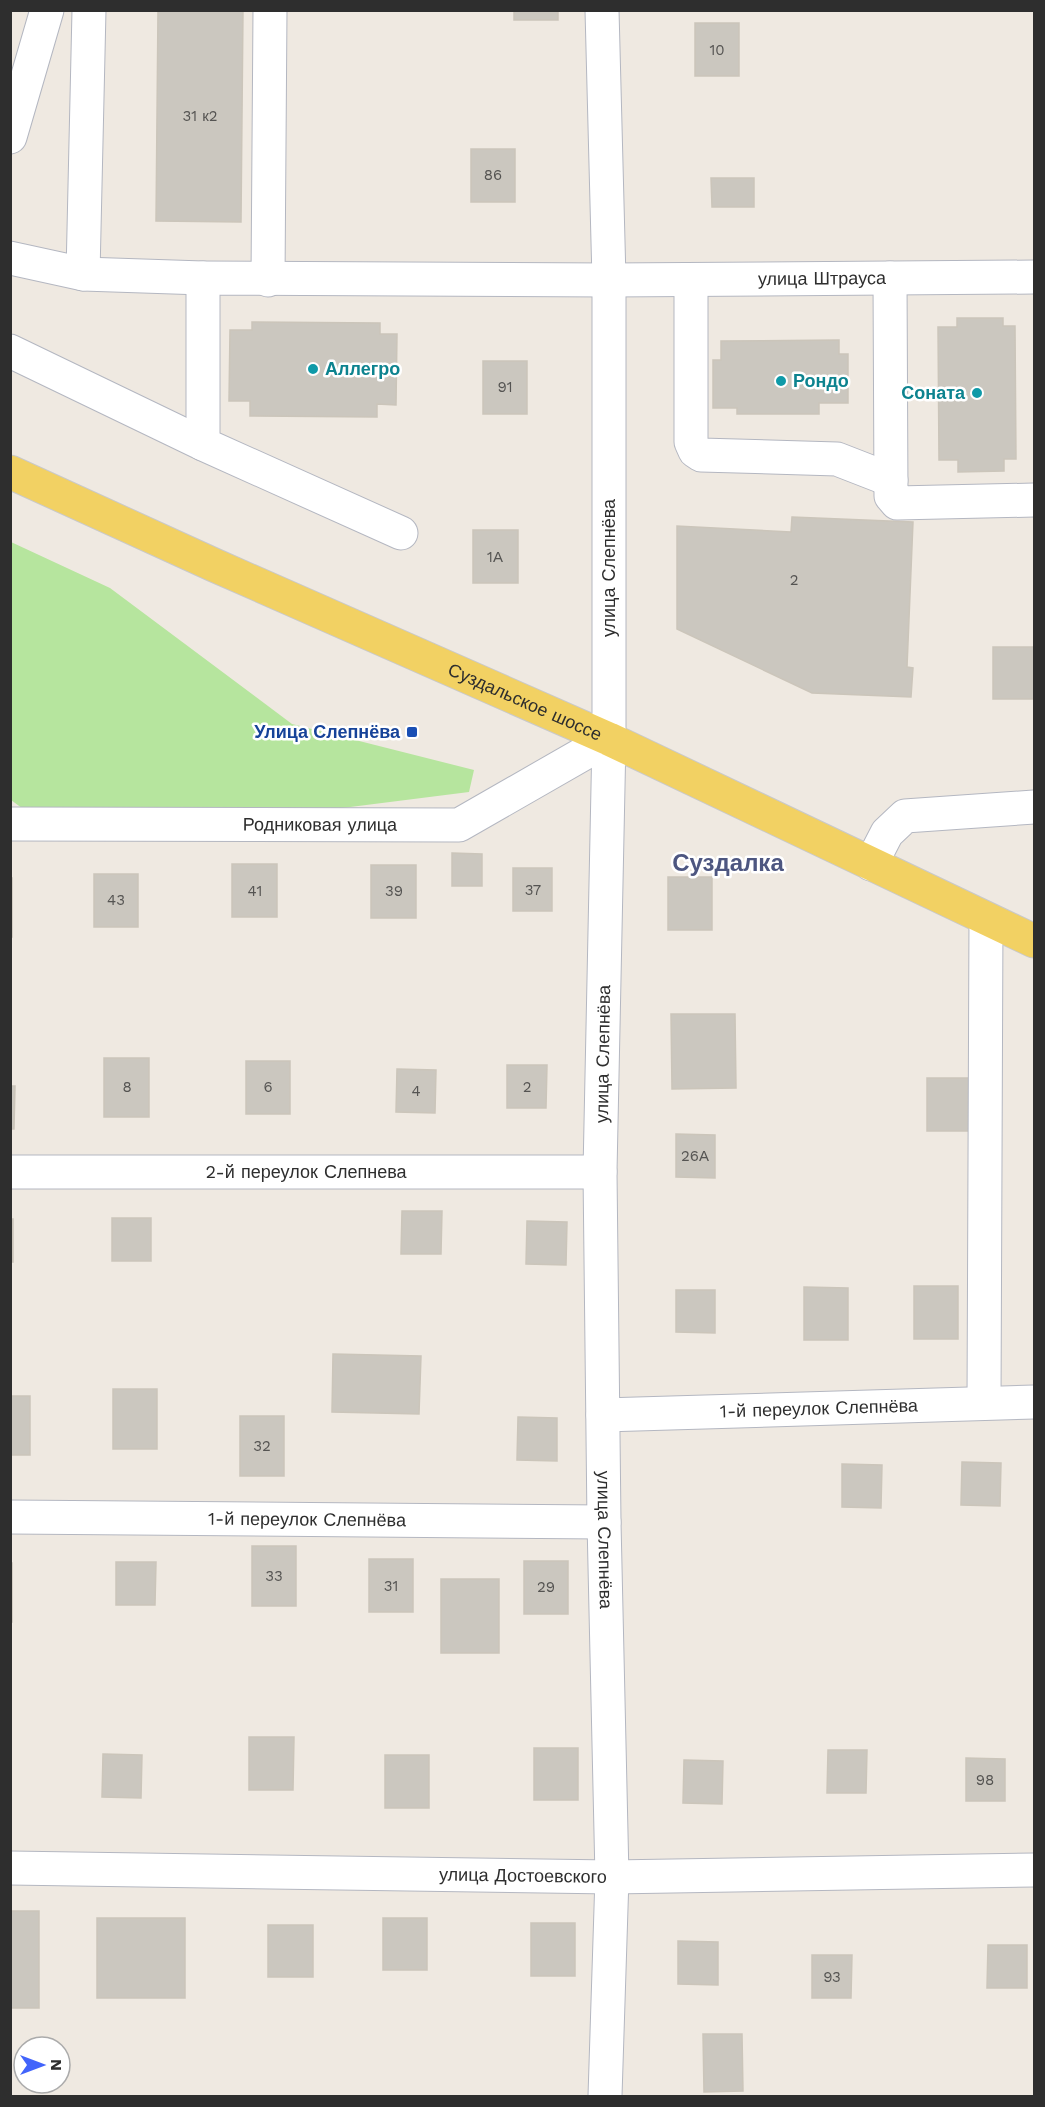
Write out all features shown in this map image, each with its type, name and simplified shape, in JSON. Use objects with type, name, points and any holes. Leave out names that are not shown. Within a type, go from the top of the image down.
[{"type":"main road","name":"Суздальское шоссе","points":[[10,472],[214,565],[609,739],[1035,941]]},
{"type":"street","points":[[10,137],[47,10]]},
{"type":"street","points":[[83,274],[89,10]]},
{"type":"street","points":[[268,280],[270,10]]},
{"type":"street","name":"улица Слепнёва","points":[[602,10],[609,280],[609,739],[600,1172],[604,1522],[612,1878],[605,2097]]},
{"type":"street","name":"улица Штрауса","points":[[10,258],[83,274],[268,280],[1035,277]]},
{"type":"street","points":[[202,278],[202,444]]},
{"type":"street","points":[[890,278],[891,496],[897,503],[1035,500]]},
{"type":"street","points":[[691,280],[691,442],[695,451],[701,455],[837,459],[891,480]]},
{"type":"street","points":[[10,351],[202,444],[401,533]]},
{"type":"street","name":"Родниковая улица","points":[[10,824],[459,825],[609,739]]},
{"type":"street","points":[[871,864],[886,833],[905,816],[1035,807]]},
{"type":"street","points":[[984,1403],[986,919]]},
{"type":"street","name":"2-й переулок Слепнева","points":[[10,1172],[600,1172]]},
{"type":"street","name":"1-й переулок Слепнёва","points":[[603,1415],[1035,1402]]},
{"type":"street","name":"1-й переулок Слепнёва","points":[[10,1517],[604,1522]]},
{"type":"street","name":"улица Достоевского","points":[[10,1868],[612,1878],[1035,1870]]},
{"type":"green space","points":[[11,542],[110,588],[292,724],[474,770],[469,792],[287,815],[30,814],[11,800]]},
{"type":"building","points":[[158,10],[243,10],[241,222],[156,221]]},
{"type":"building","points":[[514,10],[558,10],[558,20],[514,20]]},
{"type":"building","points":[[695,23],[739,23],[739,76],[695,76]]},
{"type":"building","points":[[471,149],[515,149],[515,202],[471,202]]},
{"type":"building","points":[[711,178],[754,178],[754,207],[712,207]]},
{"type":"building","name":"Соната","points":[[957,318],[1003,318],[1003,326],[1015,326],[1016,459],[1004,459],[1004,471],[958,472],[958,460],[939,460],[938,327],[957,327]]},
{"type":"building","name":"Аллегро","points":[[252,322],[380,323],[380,334],[397,334],[396,405],[377,404],[377,417],[250,416],[250,401],[229,401],[230,330],[252,330]]},
{"type":"building","name":"Рондо","points":[[839,340],[839,354],[848,354],[848,403],[819,403],[819,414],[737,414],[737,408],[713,408],[713,360],[721,360],[721,341]]},
{"type":"building","points":[[483,361],[527,361],[527,414],[483,414]]},
{"type":"building","points":[[792,517],[913,522],[907,667],[913,668],[911,697],[812,693],[677,629],[677,526],[791,532]]},
{"type":"building","points":[[473,530],[518,530],[518,583],[473,583]]},
{"type":"building","points":[[993,647],[1034,647],[1034,699],[993,699]]},
{"type":"building","points":[[452,853],[482,854],[482,886],[452,886]]},
{"type":"building","points":[[232,864],[277,864],[277,917],[232,917]]},
{"type":"building","points":[[371,865],[416,865],[416,918],[371,918]]},
{"type":"building","points":[[513,868],[552,868],[552,911],[513,911]]},
{"type":"building","points":[[94,874],[138,874],[138,927],[94,927]]},
{"type":"building","points":[[668,877],[712,877],[712,930],[668,930]]},
{"type":"building","points":[[10,878],[12,878],[12,937],[10,937]]},
{"type":"building","points":[[671,1014],[735,1014],[736,1088],[672,1089]]},
{"type":"building","points":[[104,1058],[149,1058],[149,1117],[104,1117]]},
{"type":"building","points":[[246,1061],[290,1061],[290,1114],[246,1114]]},
{"type":"building","points":[[507,1065],[547,1065],[546,1108],[507,1108]]},
{"type":"building","points":[[397,1069],[436,1070],[435,1113],[396,1112]]},
{"type":"building","points":[[927,1078],[971,1078],[971,1131],[927,1131]]},
{"type":"building","points":[[10,1086],[15,1086],[14,1129],[10,1129]]},
{"type":"building","points":[[676,1134],[715,1135],[715,1178],[676,1177]]},
{"type":"building","points":[[402,1211],[442,1211],[441,1254],[401,1254]]},
{"type":"building","points":[[112,1218],[151,1218],[151,1261],[112,1261]]},
{"type":"building","points":[[10,1219],[13,1219],[13,1262],[10,1262]]},
{"type":"building","points":[[527,1221],[567,1222],[566,1265],[526,1264]]},
{"type":"building","points":[[914,1286],[958,1286],[958,1339],[914,1339]]},
{"type":"building","points":[[804,1287],[848,1288],[848,1340],[804,1340]]},
{"type":"building","points":[[676,1290],[715,1290],[715,1333],[676,1332]]},
{"type":"building","points":[[333,1354],[421,1356],[419,1414],[332,1412]]},
{"type":"building","points":[[113,1389],[157,1389],[157,1449],[113,1449]]},
{"type":"building","points":[[10,1396],[30,1396],[30,1455],[10,1455]]},
{"type":"building","points":[[240,1416],[284,1416],[284,1476],[240,1476]]},
{"type":"building","points":[[518,1417],[557,1418],[557,1461],[517,1460]]},
{"type":"building","points":[[962,1462],[1001,1463],[1000,1506],[961,1505]]},
{"type":"building","points":[[842,1464],[882,1465],[881,1508],[842,1507]]},
{"type":"building","points":[[252,1546],[296,1546],[296,1606],[252,1606]]},
{"type":"building","points":[[369,1559],[413,1559],[413,1612],[369,1612]]},
{"type":"building","points":[[524,1561],[568,1561],[568,1614],[524,1614]]},
{"type":"building","points":[[116,1562],[156,1562],[155,1605],[116,1605]]},
{"type":"building","points":[[10,1563],[12,1563],[12,1622],[10,1622]]},
{"type":"building","points":[[441,1579],[499,1579],[499,1653],[441,1653]]},
{"type":"building","points":[[249,1737],[294,1737],[293,1790],[249,1790]]},
{"type":"building","points":[[534,1748],[578,1748],[578,1800],[534,1800]]},
{"type":"building","points":[[828,1750],[867,1750],[866,1793],[827,1793]]},
{"type":"building","points":[[103,1754],[142,1755],[141,1798],[102,1797]]},
{"type":"building","points":[[385,1755],[429,1755],[429,1808],[385,1808]]},
{"type":"building","points":[[966,1758],[1005,1759],[1005,1801],[966,1801]]},
{"type":"building","points":[[684,1760],[723,1761],[722,1804],[683,1803]]},
{"type":"building","points":[[10,1911],[39,1911],[39,2008],[10,2008]]},
{"type":"building","points":[[97,1918],[185,1918],[185,1998],[97,1998]]},
{"type":"building","points":[[383,1918],[427,1918],[427,1970],[383,1970]]},
{"type":"building","points":[[531,1923],[575,1923],[575,1976],[531,1976]]},
{"type":"building","points":[[268,1925],[313,1925],[313,1977],[268,1977]]},
{"type":"building","points":[[678,1941],[718,1942],[718,1985],[678,1984]]},
{"type":"building","points":[[988,1945],[1027,1945],[1027,1988],[987,1988]]},
{"type":"building","points":[[812,1955],[852,1955],[851,1998],[812,1998]]},
{"type":"building","points":[[703,2034],[742,2034],[743,2091],[704,2092]]},
{"type":"place","name":"Аллегро","points":[[313,369]]},
{"type":"place","name":"Рондо","points":[[781,381]]},
{"type":"place","name":"Соната","points":[[977,393]]},
{"type":"place","name":"Улица Слепнёва","points":[[412,732]]},
{"type":"district","name":"Суздалка","points":[[728,863]]}]
